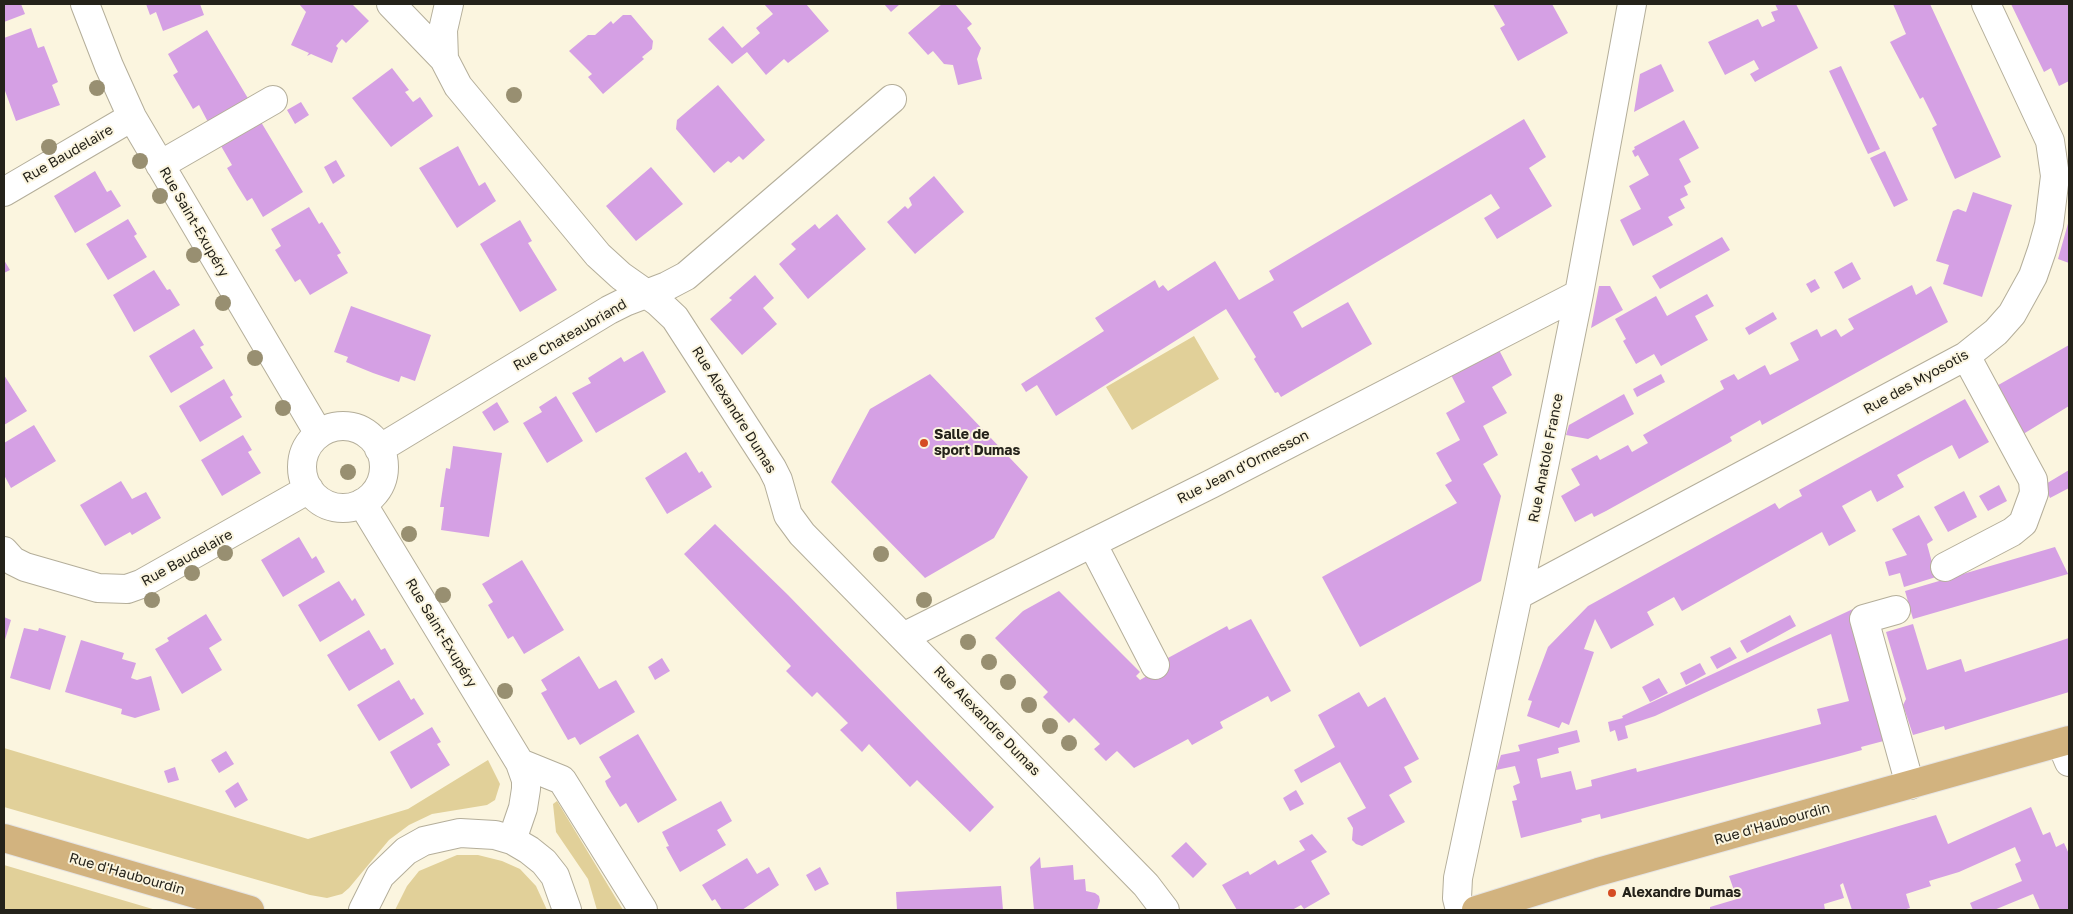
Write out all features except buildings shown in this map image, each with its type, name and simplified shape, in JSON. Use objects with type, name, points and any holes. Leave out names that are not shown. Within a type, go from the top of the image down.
[{"type":"main road","name":"Rue d'Haubourdin","points":[[1476,910],[1598,872],[1910,785],[2066,748]]},
{"type":"main road","name":"Rue d'Haubourdin","points":[[4,838],[250,910]]},
{"type":"street","name":"Rue Saint-Exupéry","points":[[85,4],[108,66],[132,117],[319,434]]},
{"type":"street","points":[[391,4],[444,59]]},
{"type":"street","name":"Rue Alexandre Dumas","points":[[449,4],[443,30],[444,59],[458,86],[598,255],[675,318],[772,468],[778,480],[788,515],[802,534],[905,636],[1146,885],[1165,910]]},
{"type":"street","name":"Rue Anatole France","points":[[1460,910],[1457,898],[1458,878],[1579,294],[1632,4]]},
{"type":"street","name":"Rue des Myosotis","points":[[1518,595],[1966,356],[1996,332],[2012,314],[2033,276],[2049,225],[2060,137],[1986,4]]},
{"type":"street","name":"Rue Chateaubriand","points":[[379,449],[609,310],[686,276],[892,99]]},
{"type":"street","points":[[160,164],[273,100]]},
{"type":"street","name":"Rue Baudelaire","points":[[4,192],[132,117]]},
{"type":"street","name":"Rue Jean d'Ormesson","points":[[905,636],[1211,484],[1579,294]]},
{"type":"street","points":[[1946,566],[2012,532],[2023,523],[2034,493],[2033,480],[1966,356]]},
{"type":"street","points":[[337,426],[348,426],[366,434],[379,449],[383,469],[382,479],[377,489],[362,503],[348,507],[333,506],[315,497],[309,489],[302,470],[302,460],[311,441],[319,434],[337,426]]},
{"type":"street","name":"Rue Baudelaire","points":[[4,551],[14,561],[25,566],[98,588],[127,590],[141,584],[309,489]]},
{"type":"street","name":"Rue Saint-Exupéry","points":[[362,503],[520,763],[526,780],[525,798],[512,840]]},
{"type":"street","points":[[1092,543],[1155,665]]},
{"type":"street","points":[[1896,610],[1864,618],[1910,785]]},
{"type":"street","points":[[520,763],[562,780],[643,910]]},
{"type":"street","points":[[363,910],[380,876],[406,851],[424,841],[460,833],[479,833],[512,840],[544,862],[555,876],[566,910]]},
{"type":"shaded area","points":[[1194,336],[1219,379],[1132,430],[1106,387]]},
{"type":"shaded area","points":[[4,748],[308,839],[408,809],[488,760],[500,784],[495,800],[487,805],[432,814],[409,825],[389,840],[349,888],[342,894],[327,898],[310,895],[4,807]]},
{"type":"shaded area","points":[[557,801],[623,910],[597,910],[588,879],[556,832],[553,804]]},
{"type":"shaded area","points":[[457,855],[478,855],[502,861],[520,869],[536,886],[547,910],[395,910],[407,886],[419,871]]},
{"type":"shaded area","points":[[4,865],[156,910],[4,910]]},
{"type":"place","name":"Salle de sport Dumas","points":[[924,443]]},
{"type":"place","name":"Alexandre Dumas","points":[[1612,893]]}]
